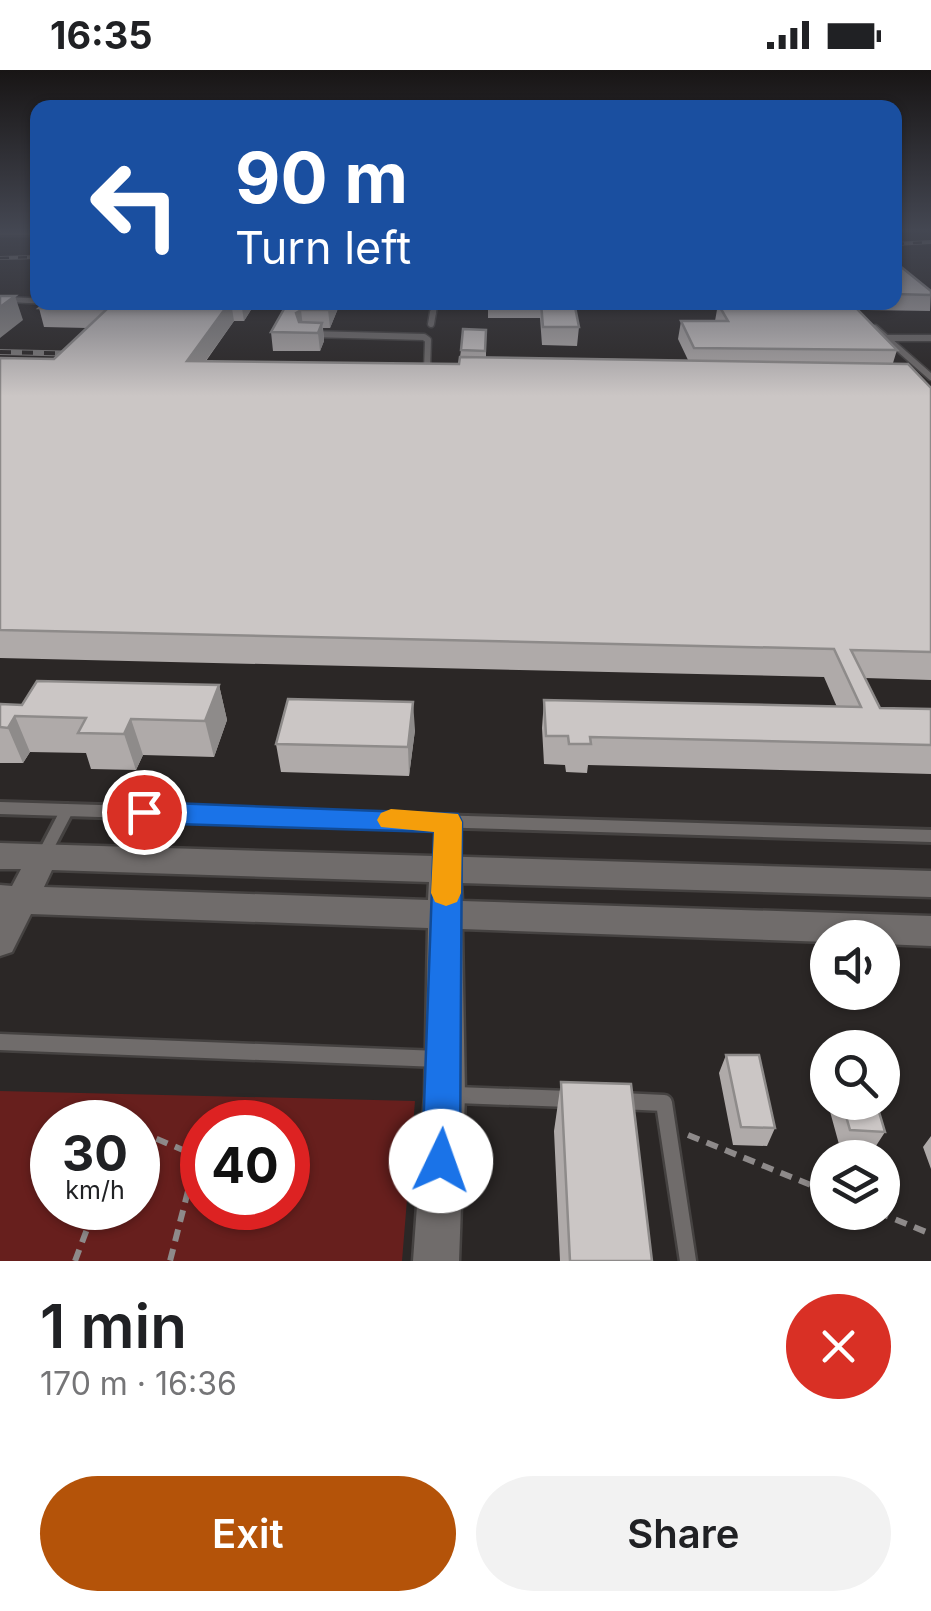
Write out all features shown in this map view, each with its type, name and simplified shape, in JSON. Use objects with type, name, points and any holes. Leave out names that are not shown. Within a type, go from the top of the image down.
[{"type":"street","points":[[0,856],[931,884]]},
{"type":"street","points":[[0,941],[10,900],[43,857]]},
{"type":"street","points":[[436,1261],[445,1077],[445,869]]},
{"type":"street","points":[[10,900],[931,931]]},
{"type":"lane","points":[[0,299],[30,301]]},
{"type":"lane","points":[[432,324],[435,310]]},
{"type":"lane","points":[[873,326],[931,378]]},
{"type":"lane","points":[[304,334],[424,337],[428,340],[426,370]]},
{"type":"lane","points":[[886,338],[931,338]]},
{"type":"lane","points":[[407,370],[444,370]]},
{"type":"lane","points":[[911,378],[931,378]]},
{"type":"lane","points":[[0,808],[931,836]]},
{"type":"lane","points":[[43,857],[67,810]]},
{"type":"lane","points":[[445,869],[448,822]]},
{"type":"lane","points":[[0,1042],[445,1077],[584,1100]]},
{"type":"lane","points":[[604,1101],[664,1103],[688,1261]]},
{"type":"path","points":[[668,1126],[810,1185]]},
{"type":"path","points":[[160,1139],[197,1156],[170,1261]]},
{"type":"path","points":[[900,1221],[931,1234]]},
{"type":"path","points":[[75,1261],[87,1230]]},
{"type":"shaded area","points":[[0,1091],[415,1101],[402,1261],[0,1261]]},
{"type":"building","points":[[902,286],[924,286],[931,295],[902,294]]},
{"type":"building","points":[[0,296],[15,296],[0,307]]},
{"type":"building","points":[[106,310],[224,310],[187,361],[459,364],[460,357],[908,364],[931,388],[931,652],[851,650],[880,708],[931,709],[931,745],[590,737],[591,744],[569,744],[568,736],[546,736],[544,700],[861,707],[834,649],[0,630],[0,358],[54,359]]},
{"type":"building","points":[[283,310],[301,310],[296,313],[299,322],[322,323],[318,333],[271,332]]},
{"type":"building","points":[[542,310],[576,310],[579,327],[543,327]]},
{"type":"building","points":[[722,310],[858,310],[897,350],[694,348],[681,321],[728,321]]},
{"type":"building","points":[[463,329],[486,330],[485,351],[461,350]]},
{"type":"building","points":[[37,681],[219,685],[205,721],[131,719],[124,734],[78,733],[86,718],[15,716],[8,728],[0,727],[0,704],[22,705]]},
{"type":"building","points":[[288,699],[413,702],[408,747],[276,744]]},
{"type":"building","points":[[726,1055],[759,1055],[775,1128],[741,1127]]},
{"type":"building","points":[[561,1082],[631,1084],[652,1261],[570,1261]]},
{"type":"building","points":[[847,1120],[881,1120],[885,1132],[850,1130]]},
{"type":"railway","points":[[0,352],[85,354]]},
{"type":"slow traffic","points":[[391,820],[448,822],[446,893]]},
{"type":"route","points":[[144,812],[448,822],[441,1161]]}]
